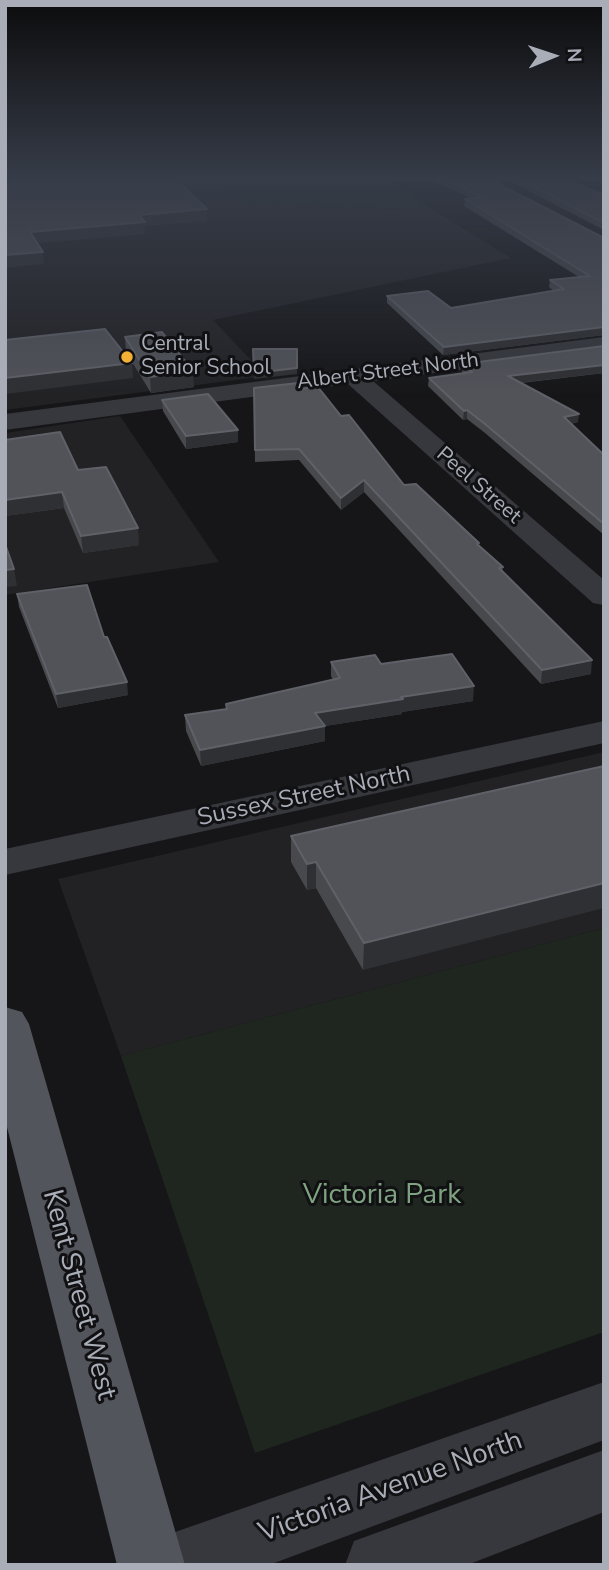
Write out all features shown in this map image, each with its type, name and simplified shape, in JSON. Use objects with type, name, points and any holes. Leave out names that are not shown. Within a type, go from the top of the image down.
[{"type":"main road","name":"Kent Street West","points":[[5,1024],[151,1565]]},
{"type":"street","name":"Albert Street North","points":[[5,422],[604,344]]},
{"type":"street","name":"Peel Street","points":[[353,376],[604,596]]},
{"type":"street","name":"Sussex Street North","points":[[5,862],[604,732]]},
{"type":"street","name":"Victoria Avenue North","points":[[178,1565],[604,1411]]},
{"type":"street","points":[[378,1565],[604,1481]]},
{"type":"shaded area","points":[[5,250],[498,250],[511,258],[213,320],[266,376],[5,410]]},
{"type":"shaded area","points":[[120,416],[219,562],[5,595],[5,433]]},
{"type":"shaded area","points":[[604,752],[604,928],[121,1056],[58,879]]},
{"type":"green space","name":"Victoria Park","points":[[604,928],[604,1332],[255,1453],[121,1056]]},
{"type":"building","points":[[5,250],[43,252],[5,255]]},
{"type":"building","points":[[548,250],[604,250],[604,327],[444,347],[387,296],[428,291],[451,308],[564,289],[550,280],[590,276]]},
{"type":"building","points":[[105,329],[132,363],[5,378],[5,340]]},
{"type":"building","points":[[162,332],[193,371],[150,377],[125,337]]},
{"type":"building","points":[[604,346],[604,365],[508,376],[579,414],[564,417],[604,455],[604,524],[485,424],[467,410],[464,411],[429,378],[472,372],[463,364]]},
{"type":"building","points":[[253,349],[297,349],[297,368],[254,373]]},
{"type":"building","points":[[298,383],[298,389],[318,387],[341,416],[349,415],[404,485],[416,484],[503,567],[499,568],[592,660],[542,670],[364,480],[341,498],[299,449],[255,450],[254,388]]},
{"type":"building","points":[[208,394],[238,430],[186,436],[162,400]]},
{"type":"building","points":[[60,432],[78,470],[106,467],[138,528],[81,536],[62,492],[5,500],[5,440]]},
{"type":"building","points":[[5,544],[14,569],[5,570]]},
{"type":"building","points":[[87,585],[104,637],[107,637],[127,682],[56,694],[17,594]]},
{"type":"building","points":[[452,654],[474,686],[315,713],[325,726],[200,750],[185,715],[227,709],[226,704],[340,678],[331,662],[375,655],[381,664]]},
{"type":"building","points":[[604,766],[604,883],[364,943],[316,862],[307,864],[291,836]]},
{"type":"place","name":"Central Senior School","points":[[127,357]]}]
